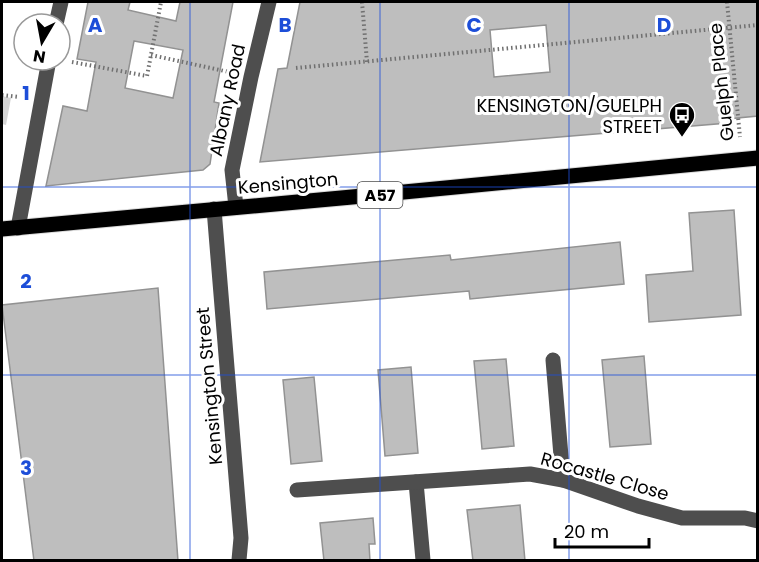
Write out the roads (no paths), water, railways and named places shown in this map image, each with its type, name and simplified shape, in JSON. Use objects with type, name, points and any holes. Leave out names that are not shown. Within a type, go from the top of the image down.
[{"type":"main road","name":"Kensington","points":[[2,229],[750,158]]},
{"type":"street","name":"Albany Road","points":[[236,207],[232,170],[269,2]]},
{"type":"street","points":[[18,228],[47,72]]},
{"type":"street","name":"Kensington Street","points":[[214,209],[241,538],[240,561]]},
{"type":"street","points":[[553,360],[563,480]]},
{"type":"street","name":"Rocastle Close","points":[[297,490],[530,474],[563,480],[638,506],[682,518],[745,518],[758,521]]},
{"type":"street","points":[[416,482],[423,561]]},
{"type":"place","name":"KENSINGTON/GUELPH STREET","points":[[682,138]]}]
